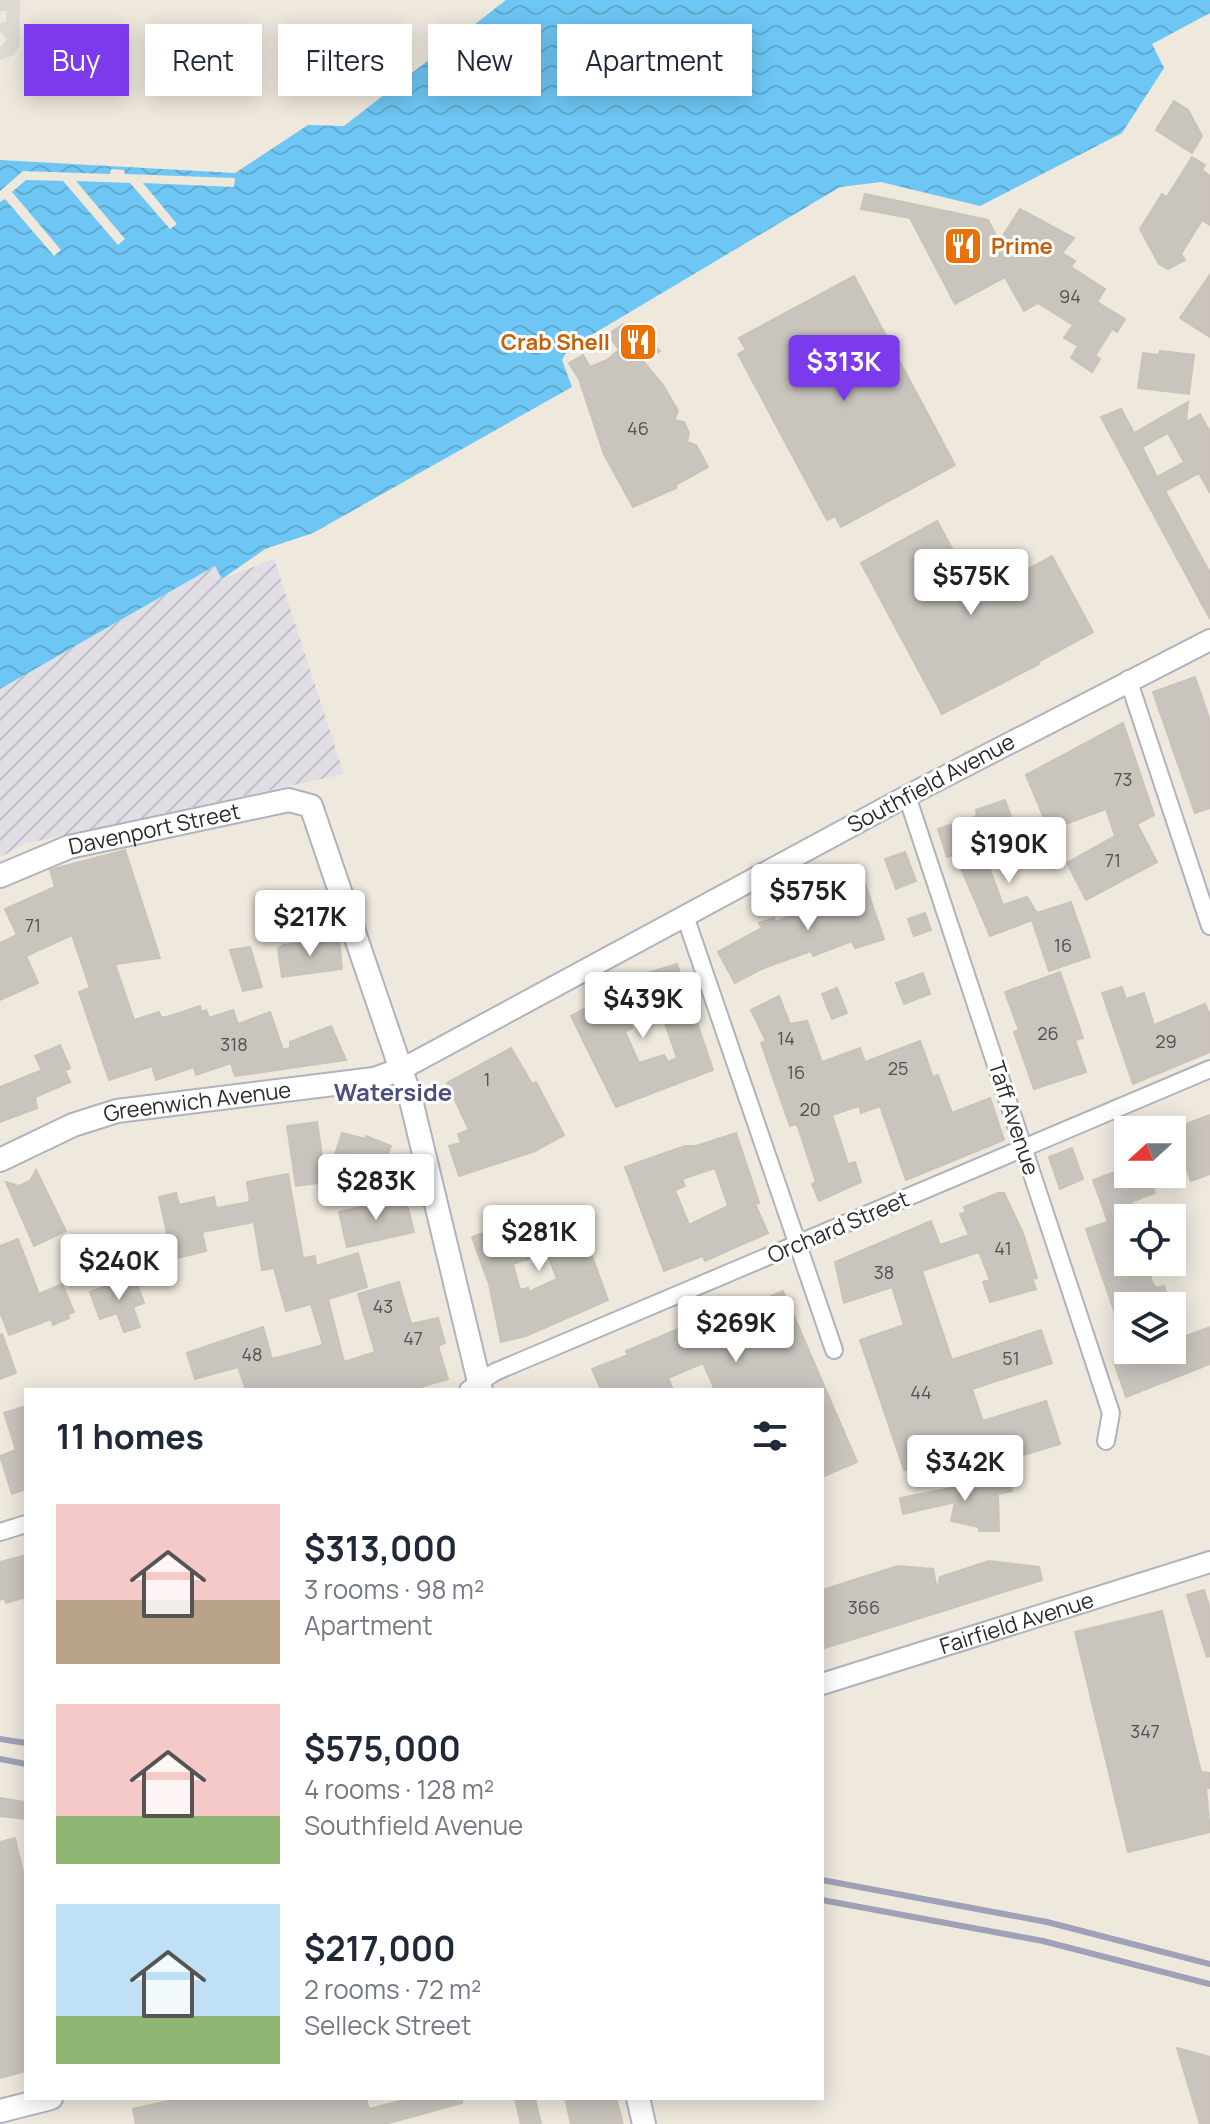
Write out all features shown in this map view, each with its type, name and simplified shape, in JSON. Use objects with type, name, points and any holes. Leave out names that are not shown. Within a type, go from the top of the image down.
[{"type":"main road","name":"Davenport Street","points":[[0,876],[69,847],[289,800],[311,806],[402,1069]]},
{"type":"main road","name":"Greenwich Avenue","points":[[0,1160],[73,1125],[117,1111],[374,1079],[402,1069]]},
{"type":"main road","points":[[402,1069],[441,1214],[476,1387]]},
{"type":"main road","points":[[0,2111],[43,2100]]},
{"type":"main road","points":[[638,2100],[644,2124]]},
{"type":"street","name":"Southfield Avenue","points":[[402,1069],[907,796],[1128,679],[1210,640]]},
{"type":"street","points":[[1128,679],[1210,926]]},
{"type":"street","name":"Taff Avenue","points":[[907,796],[1111,1413],[1106,1441]]},
{"type":"street","points":[[685,916],[834,1350]]},
{"type":"street","name":"Orchard Street","points":[[476,1387],[495,1372],[1210,1069]]},
{"type":"street","points":[[0,1532],[24,1525]]},
{"type":"street","name":"Fairfield Avenue","points":[[824,1683],[1210,1562]]},
{"type":"shaded area","points":[[0,0],[20,0],[19,47],[12,56],[0,60],[0,48],[7,39],[0,31],[0,23],[6,22],[7,11],[1,11],[0,15]]},
{"type":"shaded area","points":[[274,559],[344,774],[24,844],[0,857],[0,689],[216,566],[222,579]]},
{"type":"water","points":[[506,0],[1210,0],[1210,13],[1152,44],[1164,68],[1122,133],[980,206],[881,182],[840,187],[568,349],[562,360],[572,387],[313,533],[265,549],[222,579],[215,566],[0,689],[0,160],[235,173],[308,125],[344,126],[383,96],[412,96],[412,73],[428,61],[428,96],[541,96],[541,24],[475,24]]},
{"type":"pier","points":[[111,169],[124,170],[125,174],[235,178],[234,187],[143,183],[177,224],[170,229],[130,183],[76,181],[125,239],[118,245],[63,181],[26,180],[12,192],[61,250],[54,256],[5,199],[0,202],[0,191],[23,171],[110,174]]},
{"type":"building","points":[[1174,101],[1188,110],[1202,136],[1192,153],[1156,130]]},
{"type":"building","points":[[1192,157],[1205,165],[1202,170],[1210,176],[1210,225],[1202,220],[1181,254],[1185,260],[1168,269],[1159,264],[1140,229],[1162,194],[1167,197]]},
{"type":"building","points":[[865,194],[988,220],[999,242],[1020,209],[1074,238],[1062,253],[1075,261],[1071,267],[1105,289],[1097,302],[1125,319],[1117,332],[1112,329],[1095,356],[1100,359],[1092,372],[1071,358],[1078,346],[1064,338],[1073,325],[1038,303],[1024,311],[1005,277],[955,304],[910,218],[861,209]]},
{"type":"building","points":[[1210,275],[1210,337],[1180,318]]},
{"type":"building","points":[[854,276],[955,465],[841,527],[835,516],[827,520],[738,354],[746,350],[739,338]]},
{"type":"building","points":[[624,324],[660,351],[642,360],[663,385],[678,411],[674,420],[684,422],[689,433],[687,442],[696,445],[708,467],[677,484],[676,488],[633,507],[604,454],[579,379],[569,363],[583,355],[590,367],[607,360],[619,350],[608,334]]},
{"type":"building","points":[[1160,351],[1194,355],[1189,394],[1138,388],[1143,353],[1159,355]]},
{"type":"building","points":[[1188,402],[1186,422],[1200,414],[1210,432],[1210,493],[1199,473],[1165,491],[1210,573],[1210,619],[1101,417],[1121,409],[1134,433]],"holes":[[[1168,433],[1184,462],[1157,477],[1142,447]]]},
{"type":"building","points":[[937,521],[978,596],[1052,556],[1093,632],[942,714],[861,563]]},
{"type":"building","points":[[1195,677],[1210,721],[1210,808],[1195,813],[1153,692]]},
{"type":"building","points":[[1123,723],[1154,815],[1137,824],[1157,862],[1086,900],[1067,863],[1115,836],[1106,809],[1049,830],[1026,775]]},
{"type":"building","points":[[1005,800],[1024,851],[988,864],[1003,905],[1027,897],[1037,913],[1071,902],[1090,957],[1049,971],[1032,920],[990,936],[955,854],[947,857],[938,829],[977,816],[976,810]]},
{"type":"building","points":[[125,850],[160,958],[115,964],[134,1020],[159,1012],[161,1017],[167,1017],[200,1006],[201,1012],[206,1010],[209,1018],[233,1010],[238,1024],[270,1012],[283,1050],[290,1048],[290,1042],[331,1026],[346,1060],[235,1076],[231,1063],[196,1075],[194,1067],[156,1080],[152,1066],[109,1080],[79,992],[90,988],[72,935],[26,956],[38,983],[0,1000],[0,943],[17,935],[5,909],[55,887],[50,870]]},
{"type":"building","points":[[905,852],[916,881],[896,889],[885,859]]},
{"type":"building","points":[[861,872],[884,939],[855,948],[852,941],[813,956],[811,951],[761,969],[735,983],[718,952],[762,928],[759,923],[774,918],[775,922],[809,908],[807,903],[834,889],[851,888]]},
{"type":"building","points":[[925,913],[931,930],[914,936],[908,919]]},
{"type":"building","points":[[339,939],[342,969],[282,977],[278,949],[283,945]]},
{"type":"building","points":[[250,947],[262,987],[243,991],[230,950]]},
{"type":"building","points":[[677,964],[713,1070],[616,1107],[571,1016],[625,987],[641,1013],[628,1020],[632,1028],[625,1032],[639,1063],[664,1055],[668,1062],[677,1058],[648,973]]},
{"type":"building","points":[[1060,972],[1083,1038],[1075,1040],[1086,1072],[1034,1089],[1014,1032],[1019,1030],[1005,992]]},
{"type":"building","points":[[923,973],[930,994],[904,1004],[896,983]]},
{"type":"building","points":[[1122,987],[1126,999],[1144,993],[1154,1025],[1205,1004],[1210,1015],[1210,1052],[1133,1084],[1102,993]]},
{"type":"building","points":[[837,988],[847,1013],[832,1019],[822,994]]},
{"type":"building","points":[[779,996],[790,1024],[807,1021],[822,1062],[860,1048],[865,1062],[920,1041],[933,1077],[938,1075],[952,1113],[990,1098],[1004,1140],[906,1180],[880,1106],[861,1113],[859,1106],[832,1115],[848,1164],[855,1162],[861,1182],[819,1201],[798,1127],[796,1124],[790,1126],[761,1043],[766,1041],[751,1010]]},
{"type":"building","points":[[60,1045],[70,1068],[65,1071],[70,1082],[35,1097],[37,1108],[0,1122],[0,1087],[42,1070],[35,1056]]},
{"type":"building","points":[[511,1048],[532,1084],[536,1082],[564,1135],[535,1151],[459,1176],[449,1146],[461,1143],[458,1134],[469,1130],[447,1083]]},
{"type":"building","points":[[1210,1115],[1210,1174],[1191,1181],[1186,1167],[1186,1124]]},
{"type":"building","points":[[317,1122],[326,1182],[296,1186],[287,1126]]},
{"type":"building","points":[[342,1133],[365,1139],[366,1136],[391,1146],[375,1183],[331,1167]]},
{"type":"building","points":[[736,1133],[759,1203],[755,1204],[768,1233],[705,1261],[703,1256],[664,1271],[625,1167],[685,1146],[696,1146]],"holes":[[[715,1168],[728,1206],[689,1225],[675,1190],[685,1186],[682,1179]]]},
{"type":"building","points":[[1072,1148],[1083,1179],[1060,1189],[1049,1157]]},
{"type":"building","points":[[36,1170],[66,1231],[34,1246],[6,1182],[19,1186],[30,1181]]},
{"type":"building","points":[[1114,1172],[1114,1188],[1153,1188],[1155,1193],[1132,1204],[1114,1204],[1114,1276],[1150,1276],[1153,1284],[1157,1288],[1164,1286],[1166,1292],[1114,1292],[1114,1311],[1086,1229],[1108,1222],[1093,1180]]},
{"type":"building","points":[[288,1174],[303,1258],[315,1256],[316,1266],[358,1253],[367,1287],[328,1299],[344,1362],[375,1352],[358,1294],[399,1282],[411,1324],[438,1318],[445,1343],[438,1346],[448,1379],[417,1388],[245,1388],[238,1367],[195,1379],[187,1353],[263,1327],[272,1359],[323,1345],[311,1304],[286,1311],[274,1268],[262,1270],[254,1222],[202,1232],[206,1251],[173,1259],[159,1197],[176,1193],[179,1205],[214,1197],[216,1208],[250,1202],[247,1182]]},
{"type":"building","points":[[1004,1193],[1023,1233],[1037,1278],[1032,1279],[1036,1289],[990,1302],[983,1282],[990,1280],[979,1252],[922,1271],[952,1360],[1041,1330],[1052,1363],[972,1389],[983,1421],[1046,1401],[1060,1444],[1010,1459],[1006,1445],[993,1449],[990,1441],[904,1470],[860,1340],[904,1325],[892,1287],[844,1303],[835,1262],[931,1221],[940,1245],[969,1235],[960,1214],[966,1212],[964,1207]]},
{"type":"building","points":[[405,1197],[414,1232],[347,1247],[339,1212]]},
{"type":"building","points":[[574,1207],[608,1300],[526,1336],[501,1342],[489,1284],[472,1237],[528,1217],[529,1222]],"holes":[[[547,1253],[557,1279],[529,1292],[528,1288],[520,1290],[513,1264]]]},
{"type":"building","points":[[18,1239],[39,1294],[62,1284],[74,1312],[68,1314],[69,1318],[53,1325],[51,1319],[9,1335],[0,1312],[0,1246]]},
{"type":"building","points":[[134,1276],[144,1303],[133,1307],[140,1327],[124,1332],[117,1313],[100,1319],[90,1292]]},
{"type":"building","points":[[783,1291],[857,1462],[824,1476],[824,1388],[714,1388],[703,1363],[668,1378],[672,1388],[600,1388],[592,1369],[628,1355],[626,1351],[678,1329],[680,1334]]},
{"type":"building","points":[[1210,1327],[1210,1364],[1126,1397],[1115,1364],[1186,1364],[1186,1336]]},
{"type":"building","points":[[0,1335],[16,1373],[0,1379]]},
{"type":"building","points":[[24,1407],[24,1490],[12,1494],[0,1456],[16,1450],[4,1413]]},
{"type":"building","points":[[1009,1477],[1012,1491],[998,1494],[999,1531],[979,1531],[979,1527],[951,1521],[955,1502],[903,1514],[900,1498]]},
{"type":"building","points":[[24,1556],[24,1598],[6,1603],[5,1598],[0,1600],[0,1562]]},
{"type":"building","points":[[989,1561],[1039,1567],[1042,1580],[824,1648],[824,1589],[898,1566],[933,1569],[937,1590],[940,1577]]},
{"type":"building","points":[[1204,1590],[1210,1609],[1210,1656],[1207,1657],[1187,1595]]},
{"type":"building","points":[[1162,1611],[1201,1772],[1210,1773],[1210,1788],[1206,1788],[1210,1832],[1128,1852],[1075,1632]]},
{"type":"building","points":[[0,1798],[24,1802],[24,1819],[0,1816]]},
{"type":"building","points":[[15,1838],[24,1876],[24,2072],[0,2078],[0,1842]]},
{"type":"building","points":[[1177,2048],[1210,2057],[1210,2124],[1200,2124]]},
{"type":"building","points":[[171,2100],[367,2100],[369,2109],[403,2100],[462,2100],[462,2103],[385,2124],[136,2124],[133,2109]]},
{"type":"building","points":[[515,2100],[535,2100],[541,2124],[521,2124]]},
{"type":"building","points":[[565,2100],[617,2100],[623,2124],[571,2124]]},
{"type":"railway","points":[[0,1739],[24,1743]]},
{"type":"railway","points":[[0,1759],[24,1764]]},
{"type":"railway","points":[[824,1880],[1047,1922],[1210,1964]]},
{"type":"railway","points":[[824,1900],[1043,1941],[1210,1984]]},
{"type":"place","name":"Prime","points":[[963,246]]},
{"type":"place","name":"Crab Shell","points":[[638,342]]},
{"type":"district","name":"Waterside","points":[[393,1091]]}]
